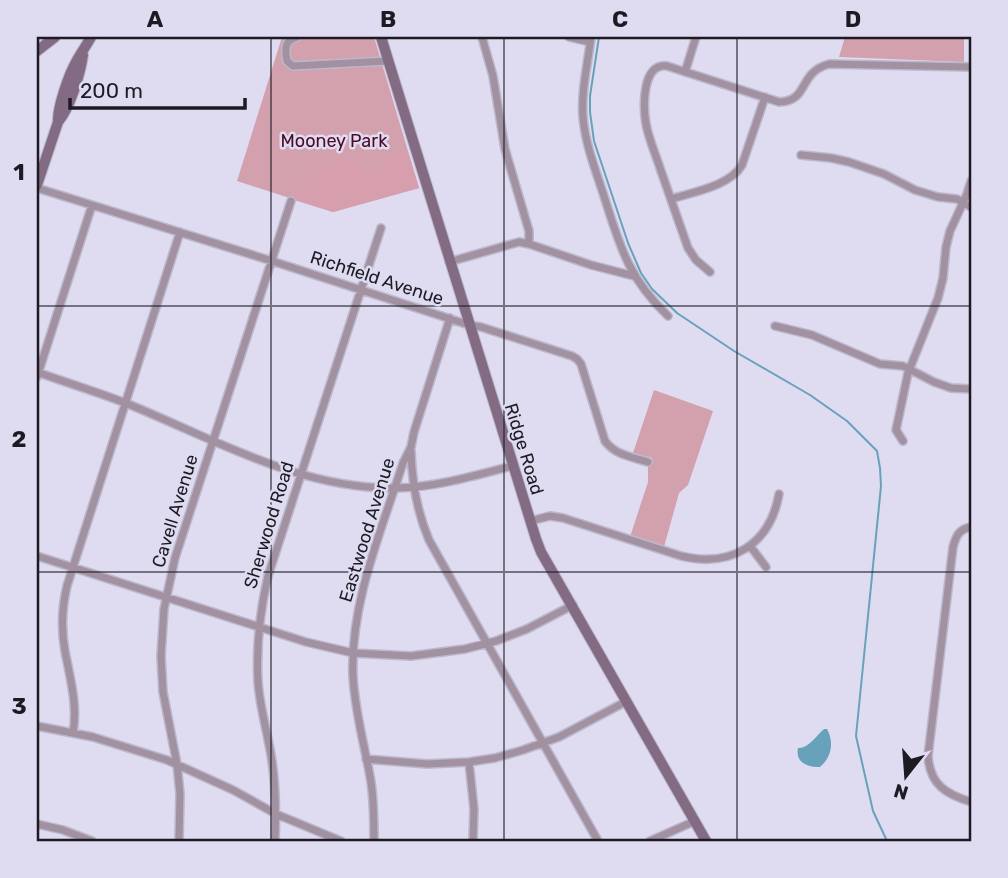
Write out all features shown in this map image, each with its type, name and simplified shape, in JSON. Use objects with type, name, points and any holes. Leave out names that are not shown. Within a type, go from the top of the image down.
[{"type":"street","points":[[37,51],[55,37]]},
{"type":"street","points":[[37,198],[37,188],[58,122],[58,112],[75,62],[91,37]]},
{"type":"street","points":[[297,37],[286,44],[287,61],[293,66],[388,61]]},
{"type":"street","name":"Ridge Road","points":[[381,37],[512,466],[541,552],[706,841]]},
{"type":"street","points":[[482,37],[493,76],[505,149],[529,231],[529,244]]},
{"type":"street","points":[[569,37],[590,39],[583,91],[583,118],[586,137],[620,247],[634,276],[668,316]]},
{"type":"street","points":[[685,72],[696,37]]},
{"type":"street","points":[[710,272],[696,260],[688,248],[648,132],[645,101],[648,79],[654,69],[662,65],[779,102],[794,100],[809,75],[829,64],[971,67]]},
{"type":"street","points":[[671,199],[720,183],[739,170],[765,97]]},
{"type":"street","points":[[801,155],[849,162],[890,177],[915,190],[957,199],[967,205]]},
{"type":"street","points":[[903,440],[896,430],[910,369],[938,298],[950,231],[967,205],[971,181]]},
{"type":"street","name":"Richfield Avenue","points":[[37,188],[572,356],[581,364],[605,442],[616,452],[648,462]]},
{"type":"street","name":"Cavell Avenue","points":[[179,841],[180,794],[177,764],[167,719],[162,673],[166,597],[175,558],[291,201]]},
{"type":"street","points":[[92,205],[37,374],[126,404],[301,474],[349,485],[414,487],[445,483],[512,466]]},
{"type":"street","name":"Sherwood Road","points":[[275,841],[272,764],[258,685],[259,627],[268,576],[381,228]]},
{"type":"street","points":[[73,733],[74,692],[62,629],[64,600],[180,232]]},
{"type":"street","points":[[449,262],[519,242],[634,276]]},
{"type":"street","name":"Eastwood Avenue","points":[[374,841],[371,782],[355,701],[353,653],[358,613],[365,579],[411,446],[450,318]]},
{"type":"street","points":[[775,326],[812,335],[870,361],[903,366],[924,378],[951,388],[971,390]]},
{"type":"street","points":[[411,446],[418,511],[429,540],[598,841]]},
{"type":"street","points":[[530,521],[550,516],[563,518],[696,559],[707,559],[728,556],[757,540],[770,523],[779,494]]},
{"type":"street","points":[[971,527],[961,530],[955,540],[928,756],[932,775],[942,788],[971,802]]},
{"type":"street","points":[[750,546],[766,567]]},
{"type":"street","points":[[37,556],[306,642],[353,653],[411,656],[487,644],[527,629],[573,605]]},
{"type":"street","points":[[366,759],[427,764],[495,758],[543,744],[627,701]]},
{"type":"street","points":[[37,726],[118,744],[177,764],[276,814],[341,841]]},
{"type":"street","points":[[469,762],[474,809],[473,841]]},
{"type":"street","points":[[650,841],[695,821]]},
{"type":"street","points":[[37,824],[92,841]]},
{"type":"green space","name":"Mooney Park","points":[[282,37],[374,37],[419,188],[333,212],[237,181]]},
{"type":"green space","points":[[845,37],[964,37],[964,62],[839,57]]},
{"type":"green space","points":[[654,390],[713,411],[688,485],[679,493],[664,547],[630,537],[648,482],[648,467],[652,458],[633,453]]},
{"type":"shaded area","points":[[408,152],[419,188],[333,212],[294,200],[305,181],[326,166],[339,161],[356,161],[366,172],[379,167],[392,155]]},
{"type":"water","points":[[827,729],[831,739],[827,759],[820,767],[807,765],[798,757],[798,748],[809,744]]},
{"type":"waterway","points":[[599,37],[590,96],[594,141],[628,243],[641,273],[652,289],[677,313],[734,351],[810,395],[847,421],[877,451],[881,486],[856,736],[873,811],[887,841]]}]
